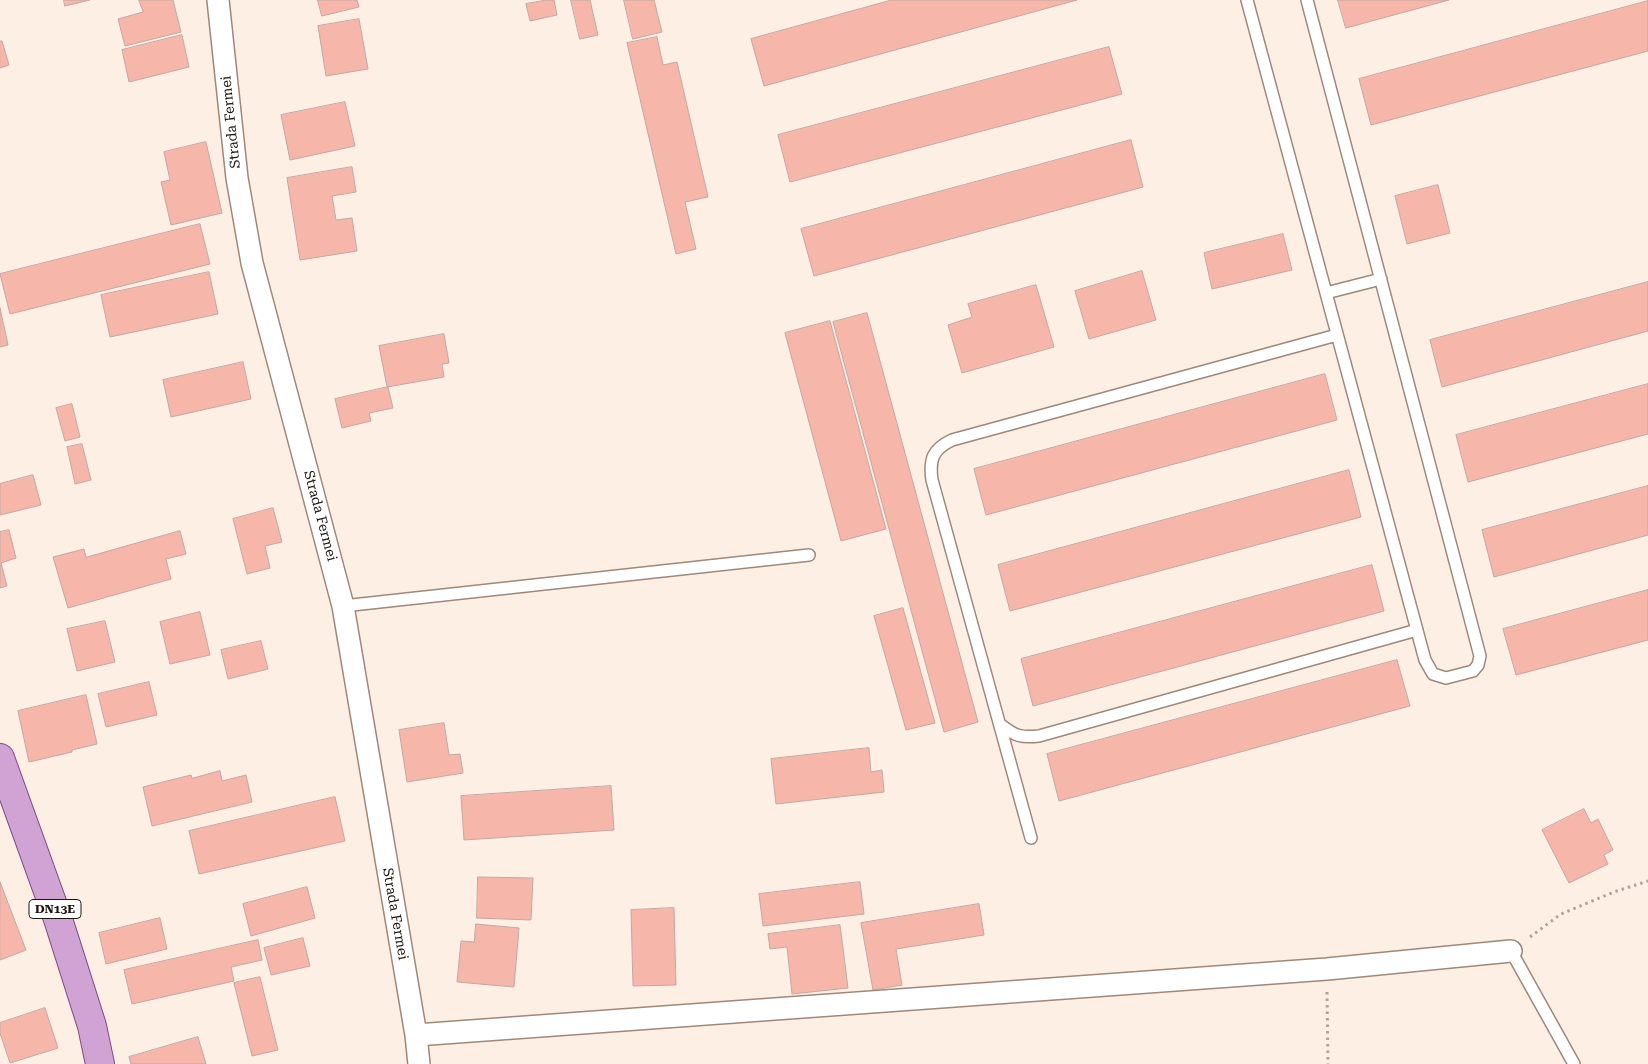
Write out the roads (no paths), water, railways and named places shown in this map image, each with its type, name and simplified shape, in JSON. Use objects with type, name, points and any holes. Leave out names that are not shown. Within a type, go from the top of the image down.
[{"type":"main road","name":"DN13E","points":[[0,758],[58,919],[92,1026],[100,1064]]},
{"type":"street","name":"Strada Fermei","points":[[218,0],[237,178],[252,263],[343,606],[416,1035],[419,1064]]},
{"type":"street","points":[[416,1035],[1327,969],[1511,951]]},
{"type":"lane","points":[[1247,0],[1425,660],[1432,674],[1446,678],[1473,671],[1478,665],[1480,656],[1307,0]]},
{"type":"lane","points":[[1326,293],[1380,279]]},
{"type":"lane","points":[[1031,838],[932,480],[930,468],[934,454],[940,446],[952,440],[1337,335]]},
{"type":"lane","points":[[343,606],[809,555]]},
{"type":"lane","points":[[1001,725],[1013,734],[1025,737],[1039,736],[1417,630]]},
{"type":"lane","points":[[1511,951],[1574,1064]]}]
